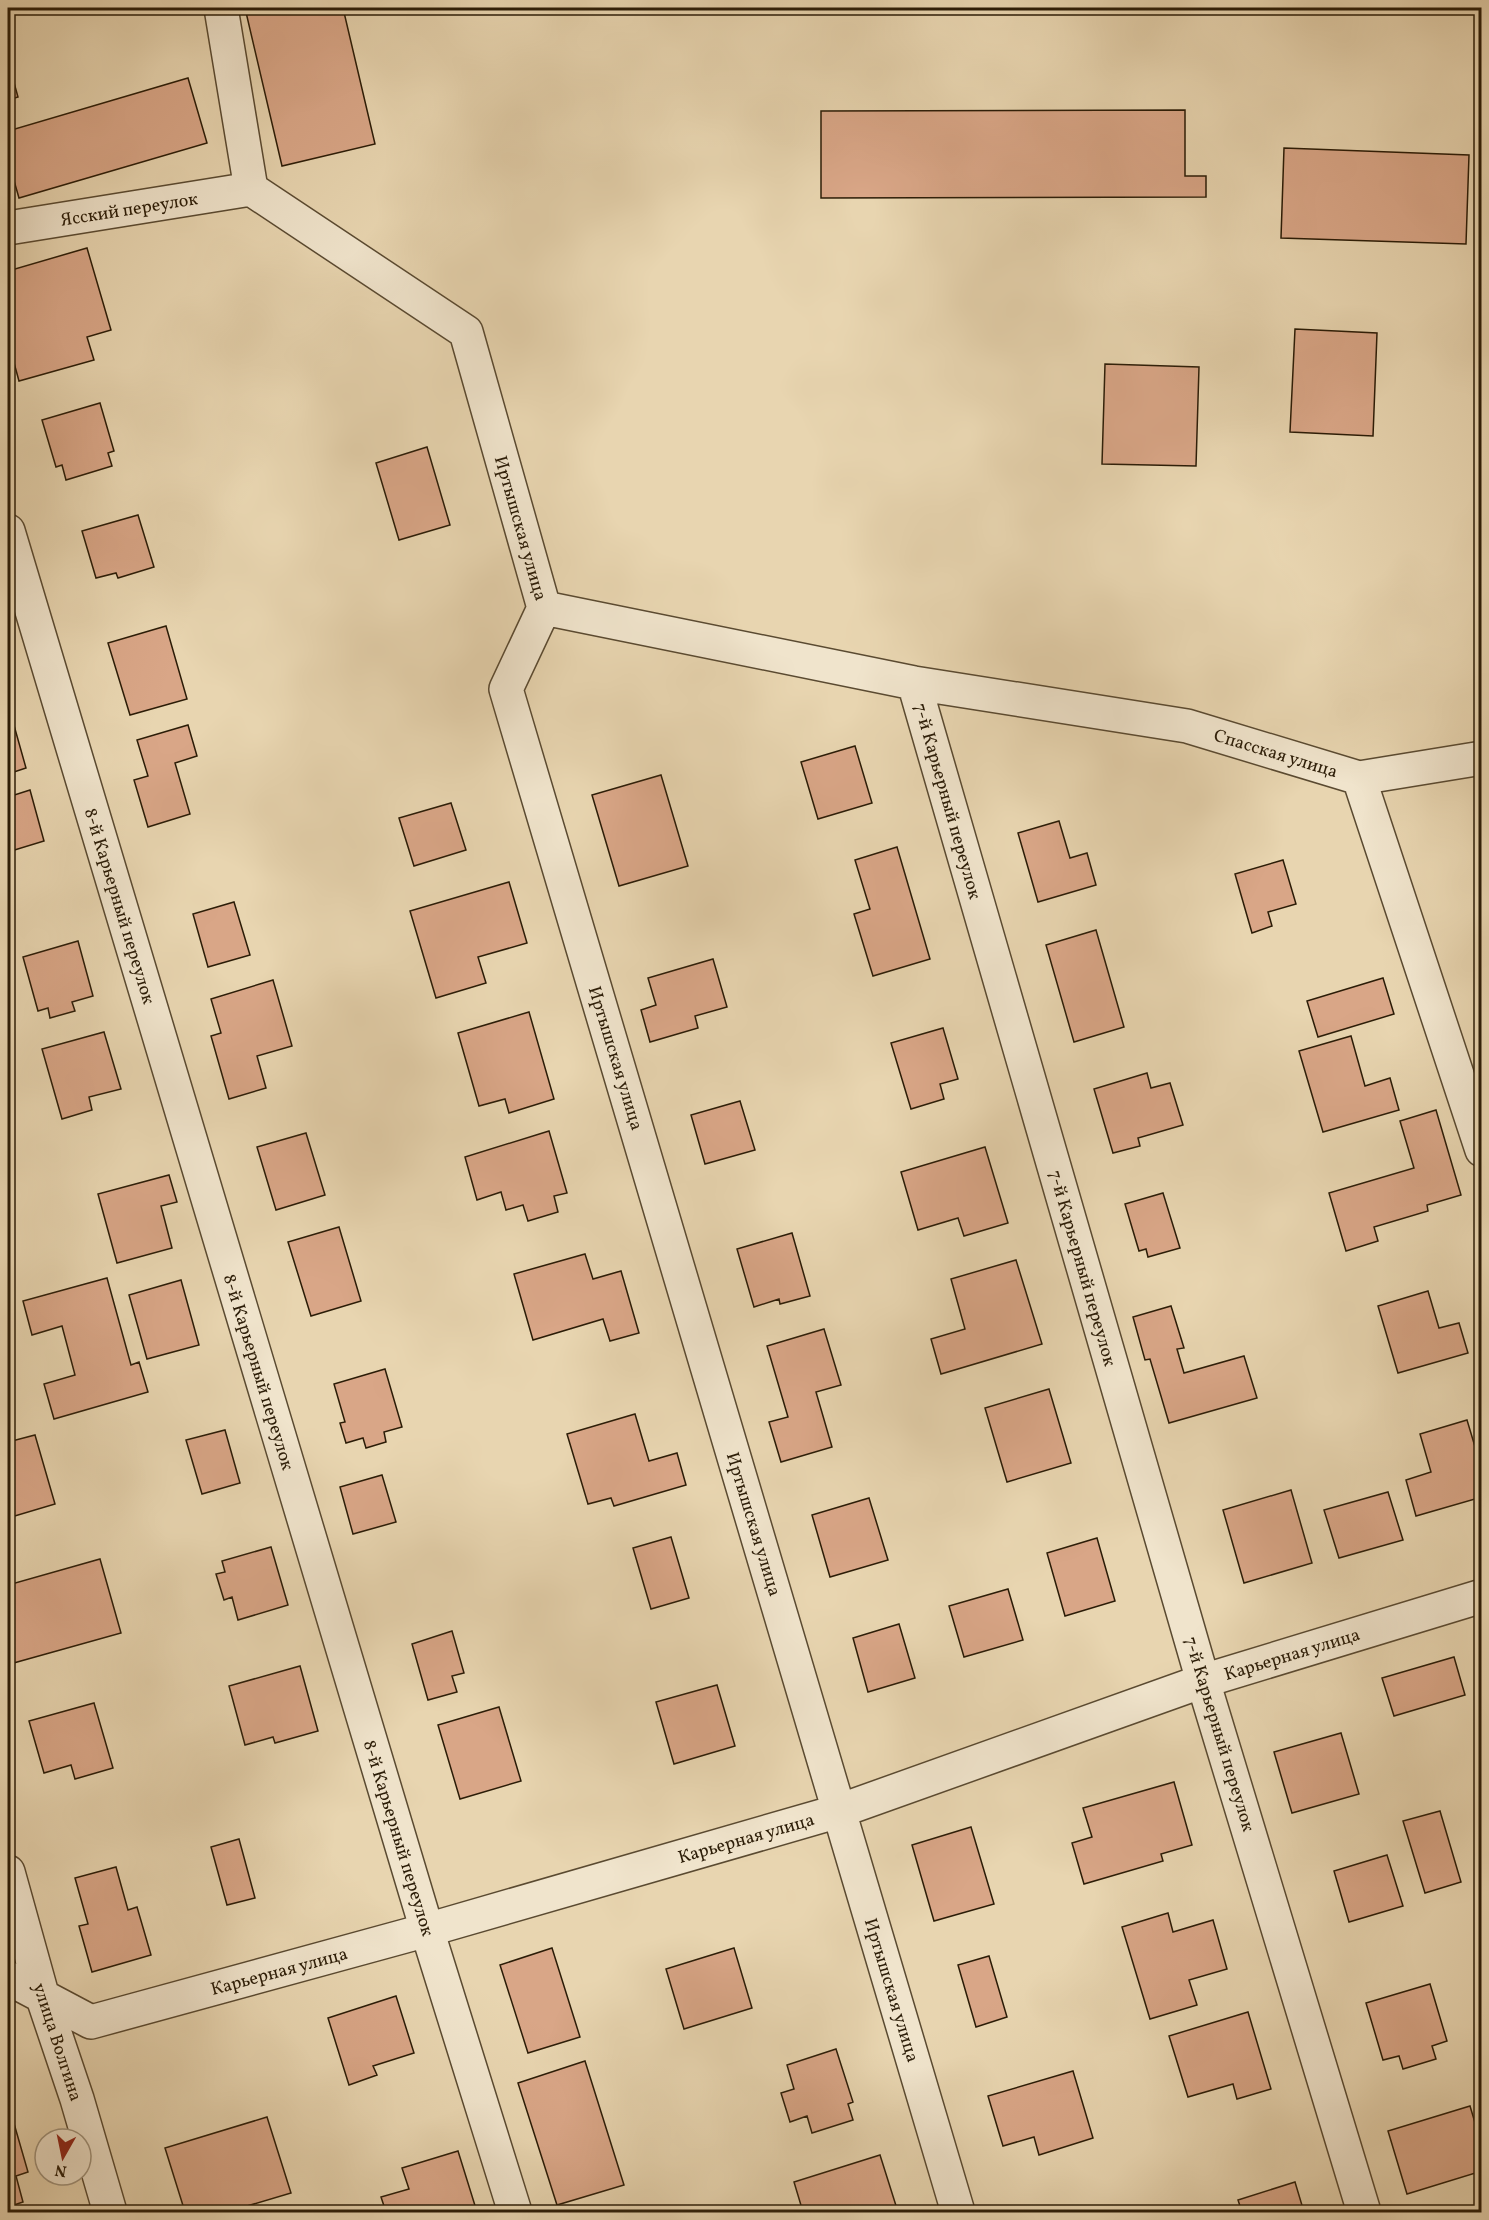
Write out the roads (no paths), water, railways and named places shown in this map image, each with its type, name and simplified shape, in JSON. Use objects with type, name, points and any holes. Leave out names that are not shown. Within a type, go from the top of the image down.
[{"type":"street","points":[[221,8],[251,189]]},
{"type":"street","name":"Ясский переулок","points":[[8,228],[251,189]]},
{"type":"street","name":"Иртышская улица","points":[[251,189],[466,332],[544,608],[506,689],[958,2212]]},
{"type":"street","name":"8-й Карьерный переулок","points":[[8,531],[427,1930],[515,2212]]},
{"type":"street","name":"7-й Карьерный переулок","points":[[544,608],[914,683],[1203,1681],[1364,2212]]},
{"type":"street","name":"Спасская улица","points":[[914,683],[1187,726],[1359,778],[1482,1150]]},
{"type":"street","points":[[1359,778],[1482,758]]},
{"type":"street","name":"Карьерная улица","points":[[8,1978],[91,2022],[427,1930],[839,1811],[1203,1681],[1482,1596]]},
{"type":"street","name":"улица Волгина","points":[[8,1872],[43,1998],[77,2099],[110,2212]]}]
